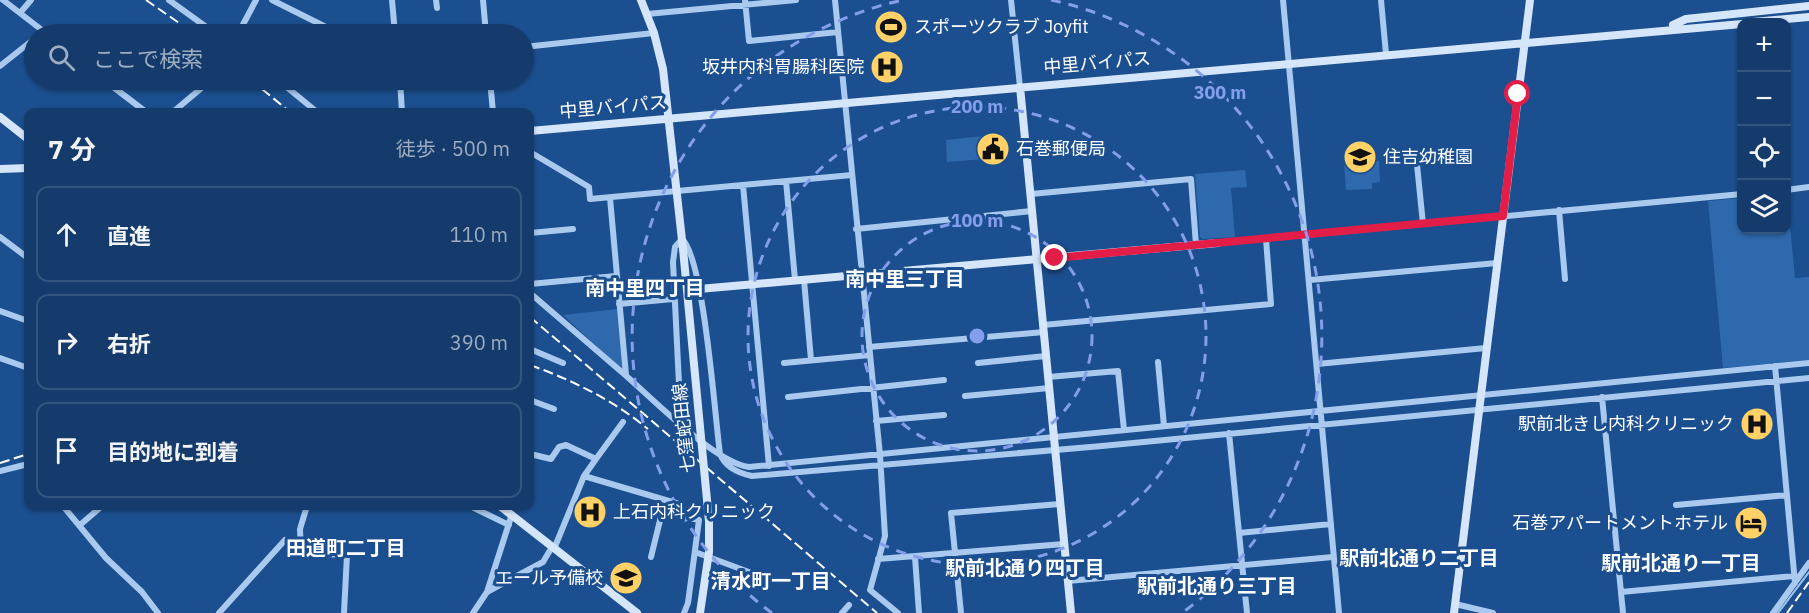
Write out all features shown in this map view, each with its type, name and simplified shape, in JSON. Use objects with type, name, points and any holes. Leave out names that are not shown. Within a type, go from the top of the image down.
[{"type":"street","points":[[3,0],[33,24]]},
{"type":"street","points":[[20,13],[30,0]]},
{"type":"street","points":[[169,0],[202,24]]},
{"type":"street","points":[[243,24],[256,0]]},
{"type":"street","points":[[273,0],[320,24]]},
{"type":"street","points":[[392,0],[394,24]]},
{"type":"street","points":[[436,0],[437,8]]},
{"type":"street","points":[[483,0],[485,24]]},
{"type":"street","name":"七窪蛇田線","points":[[641,0],[654,33],[663,69],[683,249],[709,521],[709,552],[700,613]]},
{"type":"street","points":[[647,14],[796,0]]},
{"type":"street","points":[[835,0],[881,466],[885,536],[870,590],[898,613]]},
{"type":"street","points":[[1011,0],[1071,613]]},
{"type":"street","points":[[1283,0],[1339,613]]},
{"type":"street","points":[[1381,0],[1386,54]]},
{"type":"street","points":[[1493,613],[1455,608],[1530,0]]},
{"type":"street","points":[[745,3],[749,41],[838,32]]},
{"type":"street","name":"中里バイパス","points":[[1667,28],[1686,19],[1809,6]]},
{"type":"street","points":[[1791,19],[1809,17]]},
{"type":"street","name":"中里バイパス","points":[[534,131],[1667,28],[1737,24]]},
{"type":"street","points":[[534,45],[654,33]]},
{"type":"street","points":[[0,66],[24,47]]},
{"type":"street","points":[[117,90],[141,108]]},
{"type":"street","points":[[178,108],[199,90]]},
{"type":"street","points":[[290,90],[312,108]]},
{"type":"street","points":[[401,90],[402,108]]},
{"type":"street","points":[[491,90],[494,108]]},
{"type":"street","points":[[0,117],[24,137]]},
{"type":"street","points":[[534,154],[589,187],[590,199],[852,175]]},
{"type":"street","points":[[1416,154],[1423,224]]},
{"type":"street","points":[[0,169],[24,168]]},
{"type":"street","points":[[1030,194],[1191,179],[1196,245]]},
{"type":"street","points":[[786,182],[811,360]]},
{"type":"street","points":[[743,185],[769,466]]},
{"type":"street","points":[[1791,190],[1809,188]]},
{"type":"street","points":[[699,289],[1737,194]]},
{"type":"street","points":[[610,198],[626,375]]},
{"type":"street","points":[[1559,210],[1565,279]]},
{"type":"street","points":[[856,229],[1032,212]]},
{"type":"street","points":[[534,233],[573,229]]},
{"type":"street","points":[[0,237],[24,255]]},
{"type":"street","points":[[681,425],[672,262],[675,247],[682,239],[689,245],[699,289],[720,454],[723,461],[730,467],[752,476],[1055,450],[1809,378]]},
{"type":"street","points":[[869,346],[1271,304],[1266,239]]},
{"type":"street","points":[[1310,280],[1497,263]]},
{"type":"street","points":[[534,284],[616,276]]},
{"type":"street","points":[[534,296],[681,425],[720,454],[742,466],[769,466],[1809,363]]},
{"type":"street","points":[[619,304],[673,299]]},
{"type":"street","points":[[0,311],[24,320]]},
{"type":"street","points":[[1317,364],[1486,348]]},
{"type":"street","points":[[534,350],[563,363]]},
{"type":"street","points":[[784,363],[870,355]]},
{"type":"street","points":[[978,363],[1046,356]]},
{"type":"street","points":[[0,358],[24,367]]},
{"type":"street","points":[[1158,362],[1164,426]]},
{"type":"street","points":[[1775,366],[1794,579]]},
{"type":"street","points":[[1048,377],[1118,371],[1124,430]]},
{"type":"street","points":[[1657,377],[1658,392]]},
{"type":"street","points":[[788,397],[944,380]]},
{"type":"street","points":[[965,396],[1049,388]]},
{"type":"street","points":[[1602,397],[1623,613]]},
{"type":"street","points":[[534,402],[554,409]]},
{"type":"street","points":[[876,421],[944,415]]},
{"type":"street","points":[[487,592],[543,562],[553,548],[584,476],[623,422]]},
{"type":"street","points":[[1229,433],[1247,613]]},
{"type":"street","points":[[534,457],[551,459],[559,447],[566,445],[596,459]]},
{"type":"street","points":[[0,471],[24,465]]},
{"type":"street","points":[[584,476],[679,504],[681,516],[699,520],[684,613]]},
{"type":"street","points":[[1676,506],[1786,495]]},
{"type":"street","points":[[651,556],[665,500]]},
{"type":"street","points":[[961,613],[951,513],[1060,504]]},
{"type":"street","points":[[67,510],[106,558],[142,592],[158,613]]},
{"type":"street","points":[[80,525],[97,510]]},
{"type":"street","points":[[300,553],[300,529],[306,510]]},
{"type":"street","points":[[478,510],[508,525]]},
{"type":"street","points":[[473,613],[487,592],[508,525],[507,510]]},
{"type":"street","points":[[508,510],[637,613]]},
{"type":"street","points":[[1239,533],[1330,524]]},
{"type":"street","points":[[219,613],[285,540],[300,553],[346,555],[344,613]]},
{"type":"street","points":[[878,560],[1064,544]]},
{"type":"street","points":[[695,552],[765,578]]},
{"type":"street","points":[[915,557],[919,613]]},
{"type":"street","points":[[1068,581],[1334,557]]},
{"type":"street","points":[[1773,613],[1794,579],[1809,563]]},
{"type":"street","points":[[1621,592],[1794,579]]},
{"type":"street","points":[[842,613],[849,605]]},
{"type":"shaded area","points":[[983,136],[985,159],[947,162],[946,140]]},
{"type":"shaded area","points":[[1379,161],[1380,182],[1372,183],[1372,189],[1346,190],[1344,163]]},
{"type":"shaded area","points":[[1245,170],[1247,187],[1231,188],[1235,237],[1203,239],[1200,237],[1195,174]]},
{"type":"shaded area","points":[[1737,198],[1737,234],[1791,234],[1795,278],[1809,277],[1809,360],[1723,368],[1708,201]]},
{"type":"shaded area","points":[[617,309],[623,371],[563,315]]},
{"type":"waterway","points":[[1778,613],[1809,572]]},
{"type":"railway","points":[[146,0],[181,24]]},
{"type":"railway","points":[[263,90],[285,108]]},
{"type":"railway","points":[[534,320],[877,613]]},
{"type":"railway","points":[[534,367],[592,392],[621,409],[648,429]]},
{"type":"railway","points":[[0,463],[24,455]]},
{"type":"railway","points":[[1787,613],[1809,582]]},
{"type":"place","name":"スポーツクラブ Joyfit","points":[[891,27]]},
{"type":"place","name":"坂井内科胃腸科医院","points":[[887,67]]},
{"type":"place","name":"石巻郵便局","points":[[993,149]]},
{"type":"place","name":"住吉幼稚園","points":[[1360,157]]},
{"type":"place","name":"駅前北きし内科クリニック","points":[[1757,424]]},
{"type":"place","name":"上石内科クリニック","points":[[590,512]]},
{"type":"place","name":"石巻アパートメントホテル","points":[[1751,523]]},
{"type":"place","name":"エール予備校","points":[[626,578]]},
{"type":"district","name":"南中里三丁目","points":[[905,279]]},
{"type":"district","name":"南中里四丁目","points":[[645,288]]},
{"type":"district","name":"田道町二丁目","points":[[346,548]]},
{"type":"district","name":"駅前北通り二丁目","points":[[1419,558]]},
{"type":"district","name":"駅前北通り一丁目","points":[[1681,563]]},
{"type":"district","name":"駅前北通り四丁目","points":[[1025,568]]},
{"type":"district","name":"清水町一丁目","points":[[771,581]]},
{"type":"district","name":"駅前北通り三丁目","points":[[1217,586]]},
{"type":"route","points":[[1055,258],[1503,216],[1518,94]]}]
